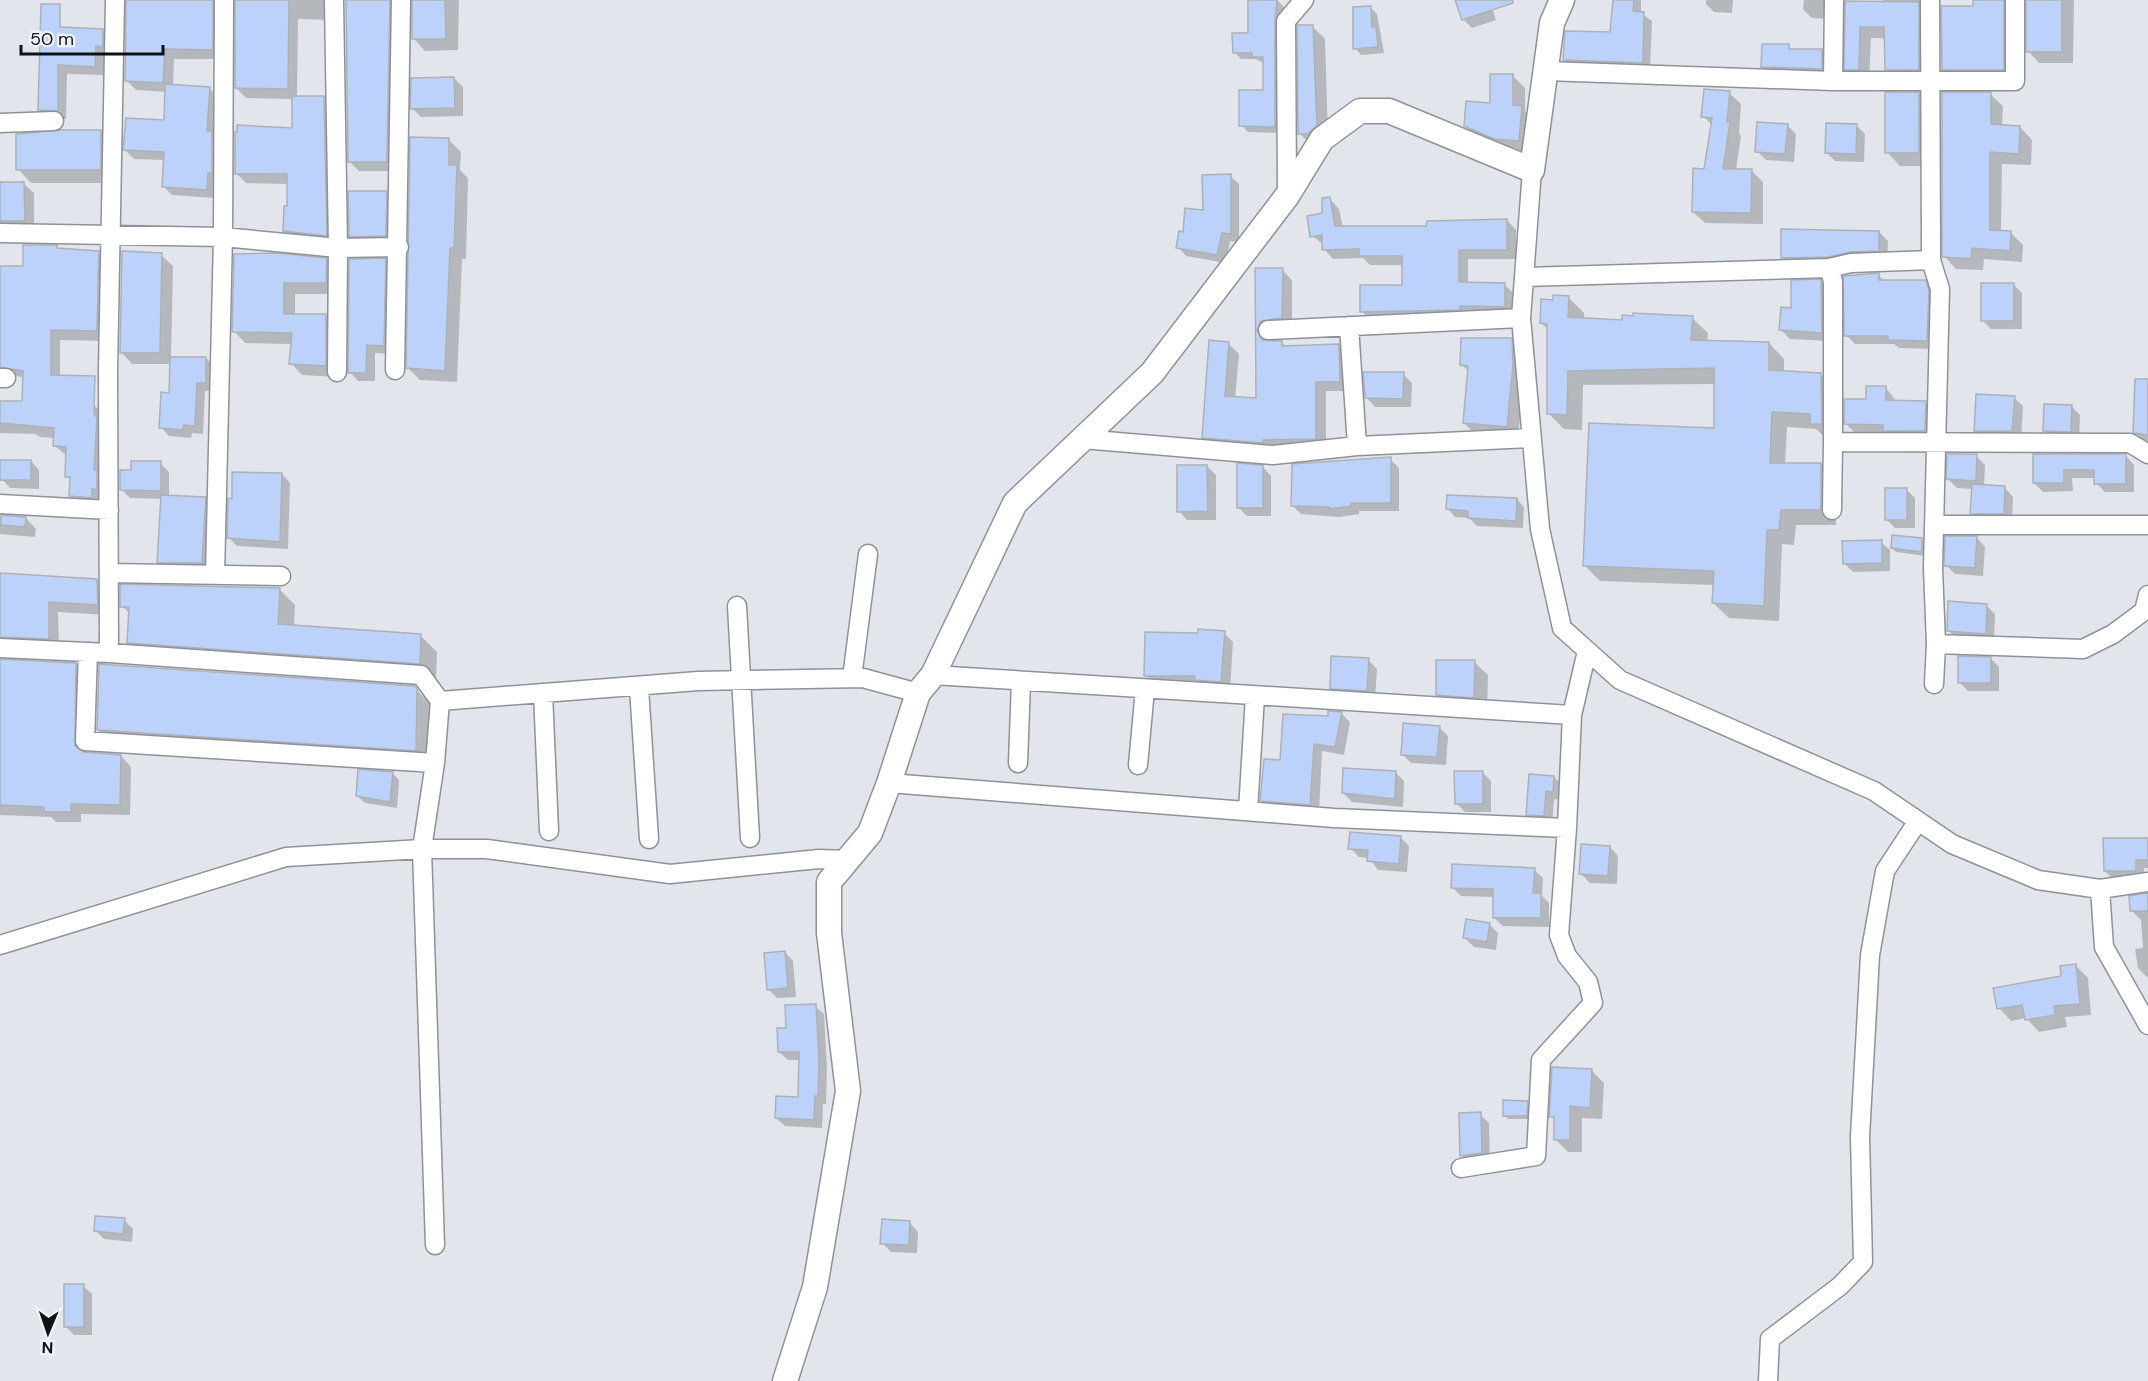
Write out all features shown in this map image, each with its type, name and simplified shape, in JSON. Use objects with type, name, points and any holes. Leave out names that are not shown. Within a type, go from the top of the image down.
[{"type":"street","points":[[109,653],[111,235],[115,0]]},
{"type":"street","points":[[214,575],[223,237],[224,0]]},
{"type":"street","points":[[334,0],[339,248],[337,372]]},
{"type":"street","points":[[395,369],[399,247],[401,0]]},
{"type":"street","points":[[1287,196],[1286,21],[1304,0]]},
{"type":"street","points":[[1562,0],[1552,22],[1532,170],[1521,318],[1540,529],[1562,628],[1620,680],[1874,791],[1952,844],[2038,880],[2100,889],[2148,882]]},
{"type":"street","points":[[1833,81],[1834,0]]},
{"type":"street","points":[[1930,0],[1931,261],[1940,289],[1933,568],[1936,644],[1934,684]]},
{"type":"street","points":[[1546,71],[1833,81],[2015,81],[2015,0]]},
{"type":"street","points":[[785,1381],[815,1287],[848,1091],[829,933],[830,882],[870,833],[925,684],[1015,504],[1152,373],[1287,196],[1322,138],[1360,111],[1369,109],[1389,111],[1532,170]]},
{"type":"street","points":[[0,123],[54,121]]},
{"type":"street","points":[[0,233],[223,237],[339,248],[399,247]]},
{"type":"street","points":[[1525,277],[1829,268],[1851,263],[1931,261]]},
{"type":"street","points":[[1829,268],[1833,281],[1832,510]]},
{"type":"street","points":[[1268,330],[1521,318]]},
{"type":"street","points":[[1349,326],[1358,446]]},
{"type":"street","points":[[1082,440],[1273,455],[1358,446],[1530,438]]},
{"type":"street","points":[[1833,442],[2130,443],[2148,454]]},
{"type":"street","points":[[0,504],[109,510]]},
{"type":"street","points":[[1935,525],[2148,525]]},
{"type":"street","points":[[852,678],[868,554]]},
{"type":"street","points":[[109,573],[281,576]]},
{"type":"street","points":[[1936,644],[2083,649],[2113,634],[2144,610],[2148,595]]},
{"type":"street","points":[[737,606],[750,838]]},
{"type":"street","points":[[0,648],[109,653],[422,675],[440,701],[435,763],[422,849],[435,1245]]},
{"type":"street","points":[[1461,1168],[1536,1156],[1540,1060],[1593,1003],[1588,982],[1567,956],[1559,935],[1572,715],[1587,651]]},
{"type":"street","points":[[88,652],[85,741],[435,763]]},
{"type":"street","points":[[440,701],[639,688],[698,681],[863,678],[925,684],[1021,681],[1572,715]]},
{"type":"street","points":[[1018,763],[1021,681]]},
{"type":"street","points":[[639,688],[649,839]]},
{"type":"street","points":[[1138,765],[1144,689]]},
{"type":"street","points":[[543,693],[549,831]]},
{"type":"street","points":[[1248,812],[1255,696]]},
{"type":"street","points":[[890,783],[1248,812],[1567,828]]},
{"type":"street","points":[[1768,1381],[1770,1340],[1840,1286],[1863,1262],[1860,1137],[1870,955],[1885,871],[1918,821]]},
{"type":"street","points":[[0,945],[286,857],[422,849],[487,849],[670,874],[798,861],[847,860]]},
{"type":"street","points":[[2100,889],[2104,947],[2148,1025]]},
{"type":"building","points":[[126,0],[213,0],[213,50],[165,49],[163,83],[125,81]]},
{"type":"building","points":[[235,0],[289,0],[288,89],[235,88]]},
{"type":"building","points":[[346,0],[390,0],[387,162],[348,162]]},
{"type":"building","points":[[412,0],[445,0],[446,39],[412,39]]},
{"type":"building","points":[[1248,0],[1277,0],[1275,127],[1239,126],[1239,90],[1263,90],[1263,57],[1252,57],[1252,53],[1233,53],[1232,33],[1248,33]]},
{"type":"building","points":[[1455,0],[1513,0],[1513,3],[1462,20]]},
{"type":"building","points":[[1613,0],[1634,0],[1633,11],[1644,12],[1643,63],[1563,60],[1565,31],[1610,32]]},
{"type":"building","points":[[1973,0],[2004,0],[2004,70],[1942,70],[1941,6],[1973,6]]},
{"type":"building","points":[[2026,0],[2062,0],[2062,52],[2026,52]]},
{"type":"building","points":[[1845,1],[1919,2],[1919,70],[1885,70],[1884,27],[1860,27],[1859,70],[1844,70]]},
{"type":"building","points":[[41,4],[60,4],[60,27],[103,29],[103,47],[96,46],[95,67],[58,65],[58,111],[38,110]]},
{"type":"building","points":[[1371,6],[1372,27],[1376,27],[1378,47],[1353,49],[1353,7]]},
{"type":"building","points":[[1297,25],[1313,25],[1317,125],[1308,134],[1298,134]]},
{"type":"building","points":[[1762,44],[1789,44],[1789,49],[1822,49],[1822,69],[1761,67]]},
{"type":"building","points":[[1490,74],[1513,74],[1513,105],[1522,106],[1519,141],[1494,139],[1464,126],[1466,101],[1490,103]]},
{"type":"building","points":[[454,77],[455,108],[410,109],[411,78]]},
{"type":"building","points":[[165,84],[210,87],[207,131],[212,131],[212,173],[208,173],[207,190],[162,187],[164,152],[123,150],[126,118],[164,120]]},
{"type":"building","points":[[1704,89],[1730,91],[1727,122],[1730,122],[1723,169],[1752,169],[1751,213],[1692,212],[1693,168],[1704,169],[1712,118],[1701,117]]},
{"type":"building","points":[[1885,92],[1919,92],[1919,153],[1885,153]]},
{"type":"building","points":[[1942,92],[1991,92],[1991,124],[2020,126],[2019,154],[1990,152],[1990,230],[2011,231],[2010,251],[1972,248],[1971,259],[1942,257]]},
{"type":"building","points":[[292,96],[324,96],[327,236],[283,231],[284,206],[287,206],[287,174],[235,174],[237,125],[292,128]]},
{"type":"building","points":[[1757,122],[1788,124],[1785,154],[1755,152]]},
{"type":"building","points":[[1826,123],[1857,124],[1856,154],[1825,153]]},
{"type":"building","points":[[60,130],[101,130],[101,170],[16,170],[16,134]]},
{"type":"building","points":[[410,137],[449,138],[449,165],[457,165],[454,248],[450,248],[445,371],[406,368]]},
{"type":"building","points":[[1231,174],[1231,234],[1222,233],[1217,255],[1176,248],[1179,231],[1183,232],[1185,208],[1203,210],[1202,175]]},
{"type":"building","points":[[0,182],[24,182],[25,221],[0,221]]},
{"type":"building","points":[[348,191],[387,191],[386,236],[349,237]]},
{"type":"building","points":[[1330,197],[1335,226],[1426,226],[1427,221],[1507,219],[1507,250],[1459,250],[1459,282],[1505,283],[1505,307],[1460,306],[1460,310],[1360,312],[1360,285],[1402,285],[1402,256],[1359,256],[1359,249],[1322,250],[1322,235],[1310,237],[1307,216],[1322,213],[1322,198]]},
{"type":"building","points":[[1781,229],[1879,231],[1879,251],[1850,252],[1828,257],[1781,258]]},
{"type":"building","points":[[23,245],[57,245],[57,248],[99,251],[97,331],[51,330],[51,375],[95,376],[94,413],[97,418],[94,470],[97,470],[97,490],[92,489],[92,498],[69,496],[70,477],[65,477],[66,447],[53,446],[54,428],[0,423],[0,401],[22,401],[23,371],[0,367],[0,266],[23,266]]},
{"type":"building","points":[[122,251],[162,253],[160,353],[120,353]]},
{"type":"building","points":[[277,253],[327,258],[326,283],[284,283],[284,314],[326,314],[326,366],[289,364],[292,333],[232,332],[234,254]]},
{"type":"building","points":[[386,258],[384,346],[367,345],[366,373],[348,373],[349,259]]},
{"type":"building","points":[[1255,268],[1283,268],[1282,318],[1261,321],[1257,330],[1262,340],[1282,341],[1282,346],[1339,344],[1340,382],[1316,382],[1316,439],[1263,440],[1263,443],[1202,438],[1209,340],[1229,342],[1225,396],[1256,398]]},
{"type":"building","points":[[1879,273],[1879,280],[1926,280],[1929,291],[1927,341],[1888,340],[1888,336],[1844,336],[1843,276]]},
{"type":"building","points":[[1821,279],[1822,333],[1779,330],[1781,307],[1791,308],[1791,280]]},
{"type":"building","points":[[1981,283],[2014,283],[2014,321],[1981,321]]},
{"type":"building","points":[[1553,295],[1569,296],[1568,317],[1622,320],[1622,315],[1633,316],[1633,313],[1693,316],[1691,340],[1769,342],[1769,370],[1821,373],[1822,424],[1810,424],[1810,414],[1772,412],[1770,463],[1821,463],[1821,510],[1781,510],[1779,530],[1767,530],[1764,606],[1712,603],[1714,571],[1583,566],[1589,423],[1714,428],[1714,368],[1568,371],[1567,415],[1547,414],[1547,324],[1540,323],[1541,299],[1553,300]]},
{"type":"building","points":[[1461,338],[1512,338],[1513,365],[1507,427],[1463,423],[1468,366],[1460,365]]},
{"type":"building","points":[[170,357],[206,357],[206,383],[197,383],[195,426],[184,425],[183,430],[159,428],[161,392],[169,393]]},
{"type":"building","points":[[1363,372],[1404,372],[1403,399],[1365,398]]},
{"type":"building","points":[[2135,379],[2148,379],[2148,435],[2133,433]]},
{"type":"building","points":[[1866,386],[1886,386],[1886,400],[1926,401],[1925,431],[1883,431],[1883,425],[1844,424],[1844,399],[1866,399]]},
{"type":"building","points":[[1976,394],[2015,396],[2012,431],[1974,431]]},
{"type":"building","points":[[2044,404],[2072,405],[2071,432],[2043,431]]},
{"type":"building","points":[[1947,454],[1977,454],[1976,481],[1946,479]]},
{"type":"building","points":[[2033,454],[2126,454],[2126,484],[2094,484],[2094,470],[2064,470],[2064,483],[2033,483]]},
{"type":"building","points":[[1391,457],[1391,503],[1351,503],[1351,506],[1329,509],[1329,507],[1291,506],[1292,464]]},
{"type":"building","points":[[0,460],[31,460],[31,480],[0,480]]},
{"type":"building","points":[[131,461],[161,461],[161,491],[120,490],[120,470],[131,470]]},
{"type":"building","points":[[1237,463],[1263,465],[1263,508],[1237,508]]},
{"type":"building","points":[[1177,465],[1207,465],[1208,511],[1177,512]]},
{"type":"building","points":[[232,472],[282,473],[280,542],[227,538],[228,498],[232,499]]},
{"type":"building","points":[[1972,484],[2005,486],[2004,514],[1970,514]]},
{"type":"building","points":[[1885,488],[1907,488],[1907,520],[1885,520]]},
{"type":"building","points":[[161,495],[206,497],[202,563],[157,563]]},
{"type":"building","points":[[1447,495],[1517,498],[1516,521],[1468,518],[1468,511],[1446,509]]},
{"type":"building","points":[[1,515],[26,517],[25,527],[1,525]]},
{"type":"building","points":[[1892,535],[1922,538],[1922,552],[1891,548]]},
{"type":"building","points":[[1945,536],[1977,536],[1975,568],[1944,566]]},
{"type":"building","points":[[1882,540],[1882,563],[1843,564],[1842,541]]},
{"type":"building","points":[[0,573],[97,579],[98,605],[49,602],[49,639],[0,637]]},
{"type":"building","points":[[120,584],[280,588],[278,624],[421,634],[420,664],[127,643],[129,607],[120,607]]},
{"type":"building","points":[[1948,601],[1987,604],[1986,634],[1947,631]]},
{"type":"building","points":[[1198,629],[1225,631],[1221,682],[1194,680],[1195,676],[1144,676],[1145,632],[1198,633]]},
{"type":"building","points":[[1331,656],[1369,658],[1367,691],[1330,689]]},
{"type":"building","points":[[1958,656],[1991,657],[1991,683],[1958,683]]},
{"type":"building","points":[[0,659],[76,663],[75,746],[84,752],[121,755],[120,805],[71,804],[71,812],[44,812],[44,807],[0,805]]},
{"type":"building","points":[[1436,660],[1475,660],[1474,698],[1436,695]]},
{"type":"building","points":[[99,664],[415,686],[417,689],[416,751],[97,730]]},
{"type":"building","points":[[1328,711],[1342,712],[1335,747],[1314,744],[1310,805],[1260,801],[1264,759],[1280,760],[1283,714],[1328,716]]},
{"type":"building","points":[[1403,723],[1440,726],[1437,757],[1401,755]]},
{"type":"building","points":[[1343,768],[1396,771],[1395,799],[1342,793]]},
{"type":"building","points":[[358,769],[393,772],[390,802],[356,796]]},
{"type":"building","points":[[1454,771],[1483,771],[1483,804],[1455,804]]},
{"type":"building","points":[[1529,774],[1554,776],[1553,792],[1546,791],[1544,816],[1526,815]]},
{"type":"building","points":[[1350,832],[1401,836],[1399,864],[1367,861],[1368,850],[1348,849]]},
{"type":"building","points":[[2103,838],[2148,838],[2148,860],[2136,860],[2136,871],[2104,871]]},
{"type":"building","points":[[1581,844],[1610,846],[1608,876],[1579,874]]},
{"type":"building","points":[[1452,864],[1535,868],[1533,893],[1541,893],[1541,918],[1493,918],[1493,889],[1451,888]]},
{"type":"building","points":[[2148,893],[2148,911],[2130,911],[2129,896]]},
{"type":"building","points":[[1466,919],[1490,923],[1487,942],[1463,938]]},
{"type":"building","points":[[785,951],[788,988],[767,990],[764,953]]},
{"type":"building","points":[[2076,964],[2080,1004],[2054,1006],[2055,1015],[2025,1020],[2022,1005],[1997,1009],[1993,988],[2061,976],[2060,966]]},
{"type":"building","points":[[816,1004],[819,1058],[818,1096],[815,1096],[814,1120],[775,1118],[776,1096],[798,1097],[799,1052],[778,1052],[777,1028],[786,1028],[785,1005]]},
{"type":"building","points":[[1552,1067],[1592,1069],[1590,1108],[1570,1106],[1570,1140],[1554,1140],[1554,1117],[1549,1117]]},
{"type":"building","points":[[1503,1100],[1528,1101],[1527,1116],[1503,1116]]},
{"type":"building","points":[[1481,1112],[1482,1153],[1460,1156],[1459,1113]]},
{"type":"building","points":[[95,1216],[125,1218],[123,1234],[94,1231]]},
{"type":"building","points":[[882,1219],[910,1221],[909,1245],[880,1244]]},
{"type":"building","points":[[64,1284],[84,1284],[84,1327],[64,1327]]}]
